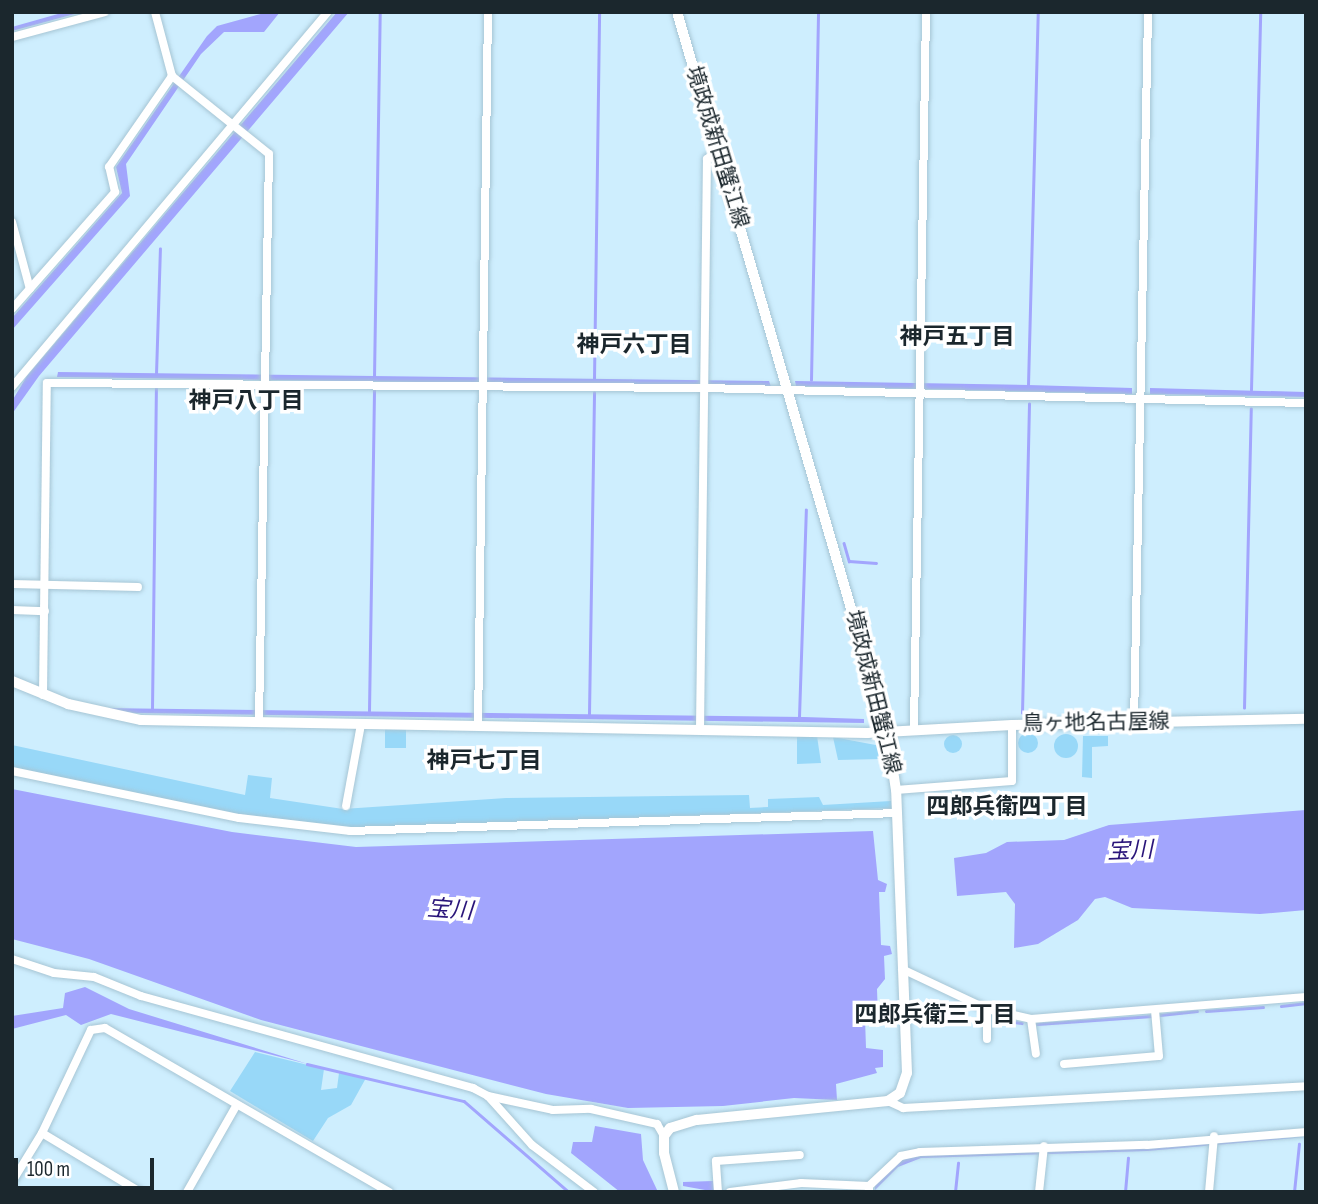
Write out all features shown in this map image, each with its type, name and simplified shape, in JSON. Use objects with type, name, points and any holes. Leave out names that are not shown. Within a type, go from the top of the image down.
[{"type":"main road","name":"境政成新田蟹江線","points":[[677,12],[887,732],[896,790],[906,1083],[888,1101]]},
{"type":"main road","name":"鳥ヶ地名古屋線","points":[[12,681],[43,695],[141,720],[260,715],[361,724],[478,719],[700,722],[887,732],[914,728],[1306,719]]},
{"type":"main road","points":[[674,1192],[664,1136],[682,1122],[888,1101]]},
{"type":"street","points":[[12,37],[105,12]]},
{"type":"street","points":[[155,12],[173,77],[269,153],[260,715]]},
{"type":"street","points":[[12,387],[236,126],[328,12]]},
{"type":"street","points":[[478,719],[488,12]]},
{"type":"street","points":[[914,728],[917,389],[926,12]]},
{"type":"street","points":[[1134,723],[1147,12]]},
{"type":"street","points":[[13,307],[115,192],[109,167],[173,77]]},
{"type":"street","points":[[700,722],[707,159],[718,150]]},
{"type":"street","points":[[12,222],[30,289]]},
{"type":"street","points":[[43,695],[47,383],[264,380],[704,384],[789,393],[917,389],[1306,403]]},
{"type":"street","points":[[12,584],[138,587]]},
{"type":"street","points":[[12,610],[45,611]]},
{"type":"street","points":[[346,806],[361,724]]},
{"type":"street","points":[[896,790],[1012,781],[1012,725]]},
{"type":"street","points":[[12,771],[239,818],[350,831],[897,813]]},
{"type":"street","points":[[12,959],[54,973],[94,978],[167,1004],[473,1088],[488,1096],[553,1110],[591,1110],[657,1124],[664,1136]]},
{"type":"street","points":[[902,969],[987,1010],[1031,1018],[1306,997]]},
{"type":"street","points":[[987,1010],[987,1039]]},
{"type":"street","points":[[1064,1064],[1159,1056],[1155,1010]]},
{"type":"street","points":[[1031,1018],[1036,1054]]},
{"type":"street","points":[[12,1182],[42,1133],[91,1030],[105,1028],[389,1192]]},
{"type":"street","points":[[888,1101],[903,1108],[1306,1086]]},
{"type":"street","points":[[488,1096],[532,1145],[594,1192]]},
{"type":"street","points":[[187,1192],[236,1105]]},
{"type":"street","points":[[730,1192],[802,1187],[869,1189],[901,1156],[1147,1145],[1306,1132]]},
{"type":"street","points":[[42,1133],[140,1192]]},
{"type":"street","points":[[1209,1192],[1214,1140]]},
{"type":"street","points":[[1039,1192],[1044,1149]]},
{"type":"street","points":[[719,1192],[716,1161],[800,1155]]},
{"type":"street","points":[[369,1192],[374,1183]]},
{"type":"shaded area","points":[[385,728],[406,728],[406,748],[385,748]]},
{"type":"shaded area","points":[[1024,733],[1032,733],[1038,743],[1032,753],[1024,753],[1018,747],[1018,739]]},
{"type":"shaded area","points":[[1066,734],[1077,741],[1078,746],[1071,757],[1066,758],[1055,751],[1054,746],[1061,735]]},
{"type":"shaded area","points":[[949,735],[957,735],[962,744],[960,751],[949,753],[944,748],[944,740]]},
{"type":"shaded area","points":[[797,736],[817,736],[821,763],[797,764]]},
{"type":"shaded area","points":[[1083,736],[1108,736],[1108,746],[1092,747],[1092,778],[1082,777]]},
{"type":"shaded area","points":[[833,737],[881,746],[881,759],[838,760]]},
{"type":"shaded area","points":[[12,745],[245,795],[248,775],[272,778],[270,798],[343,809],[506,798],[749,795],[750,808],[768,807],[768,799],[819,797],[823,805],[891,801],[892,808],[351,828],[208,810],[12,768]]},
{"type":"shaded area","points":[[255,1052],[324,1069],[321,1090],[337,1088],[339,1073],[366,1078],[351,1105],[328,1118],[313,1141],[230,1091]]},
{"type":"water","points":[[65,12],[82,12],[12,31],[12,27]]},
{"type":"water","points":[[268,12],[280,12],[264,32],[224,32],[201,54],[126,164],[130,196],[12,330],[12,318],[122,193],[116,167],[207,36],[217,26]]},
{"type":"water","points":[[337,12],[349,12],[39,376],[12,414],[12,401],[27,376]]},
{"type":"water","points":[[58,372],[769,381],[771,387],[57,377]]},
{"type":"water","points":[[795,381],[1132,388],[1132,394],[796,386]]},
{"type":"water","points":[[1150,388],[1306,392],[1306,397],[1150,394]]},
{"type":"water","points":[[99,708],[804,717],[864,719],[864,723],[134,713]]},
{"type":"water","name":"宝川","points":[[12,789],[232,832],[356,847],[873,831],[878,880],[887,884],[885,892],[879,892],[881,945],[890,946],[892,954],[884,956],[885,979],[877,989],[878,1017],[865,1018],[866,1048],[883,1050],[883,1067],[875,1068],[877,1073],[836,1084],[837,1100],[794,1098],[723,1106],[628,1108],[546,1094],[261,1020],[89,959],[12,939]]},
{"type":"water","name":"宝川","points":[[1306,810],[1306,910],[1260,914],[1132,908],[1105,897],[1095,899],[1078,920],[1038,944],[1014,948],[1015,904],[1006,892],[957,896],[954,858],[986,853],[1007,842],[1064,840],[1109,825]]},
{"type":"water","points":[[85,987],[129,1009],[308,1064],[111,1014],[81,1025],[66,1015],[12,1029],[12,1016],[63,1008],[65,993]]},
{"type":"water","points":[[595,1126],[641,1134],[643,1160],[658,1192],[620,1192],[571,1153],[573,1142],[592,1142]]},
{"type":"water","points":[[1306,1137],[1147,1151],[921,1158],[898,1167],[875,1190],[875,1184],[901,1160],[921,1155]]},
{"type":"water","points":[[713,1181],[716,1192],[683,1186],[683,1182]]},
{"type":"waterway","points":[[374,377],[380,12]]},
{"type":"waterway","points":[[594,379],[599,12]]},
{"type":"waterway","points":[[811,380],[818,12]]},
{"type":"waterway","points":[[1028,385],[1038,12]]},
{"type":"waterway","points":[[1251,390],[1260,12]]},
{"type":"waterway","points":[[156,374],[160,249]]},
{"type":"waterway","points":[[152,709],[156,389]]},
{"type":"waterway","points":[[369,711],[374,390]]},
{"type":"waterway","points":[[589,714],[594,393]]},
{"type":"waterway","points":[[1022,713],[1029,404]]},
{"type":"waterway","points":[[1244,708],[1251,409]]},
{"type":"waterway","points":[[799,717],[806,510]]},
{"type":"waterway","points":[[844,543],[849,561],[876,563]]},
{"type":"waterway","points":[[1281,1006],[1306,1003]]},
{"type":"waterway","points":[[1206,1011],[1263,1007]]},
{"type":"waterway","points":[[1160,1015],[1197,1011]]},
{"type":"waterway","points":[[1037,1024],[1152,1016]]},
{"type":"waterway","points":[[996,1019],[1022,1023]]},
{"type":"waterway","points":[[307,1064],[464,1101],[569,1192]]},
{"type":"waterway","points":[[1294,1192],[1299,1144]]},
{"type":"waterway","points":[[1125,1192],[1128,1158]]},
{"type":"waterway","points":[[955,1192],[958,1163]]},
{"type":"district","name":"神戸五丁目","points":[[957,337]]},
{"type":"district","name":"神戸六丁目","points":[[634,345]]},
{"type":"district","name":"神戸八丁目","points":[[246,401]]},
{"type":"district","name":"神戸七丁目","points":[[484,761]]},
{"type":"district","name":"四郎兵衛四丁目","points":[[1007,807]]},
{"type":"district","name":"四郎兵衛三丁目","points":[[935,1015]]}]
